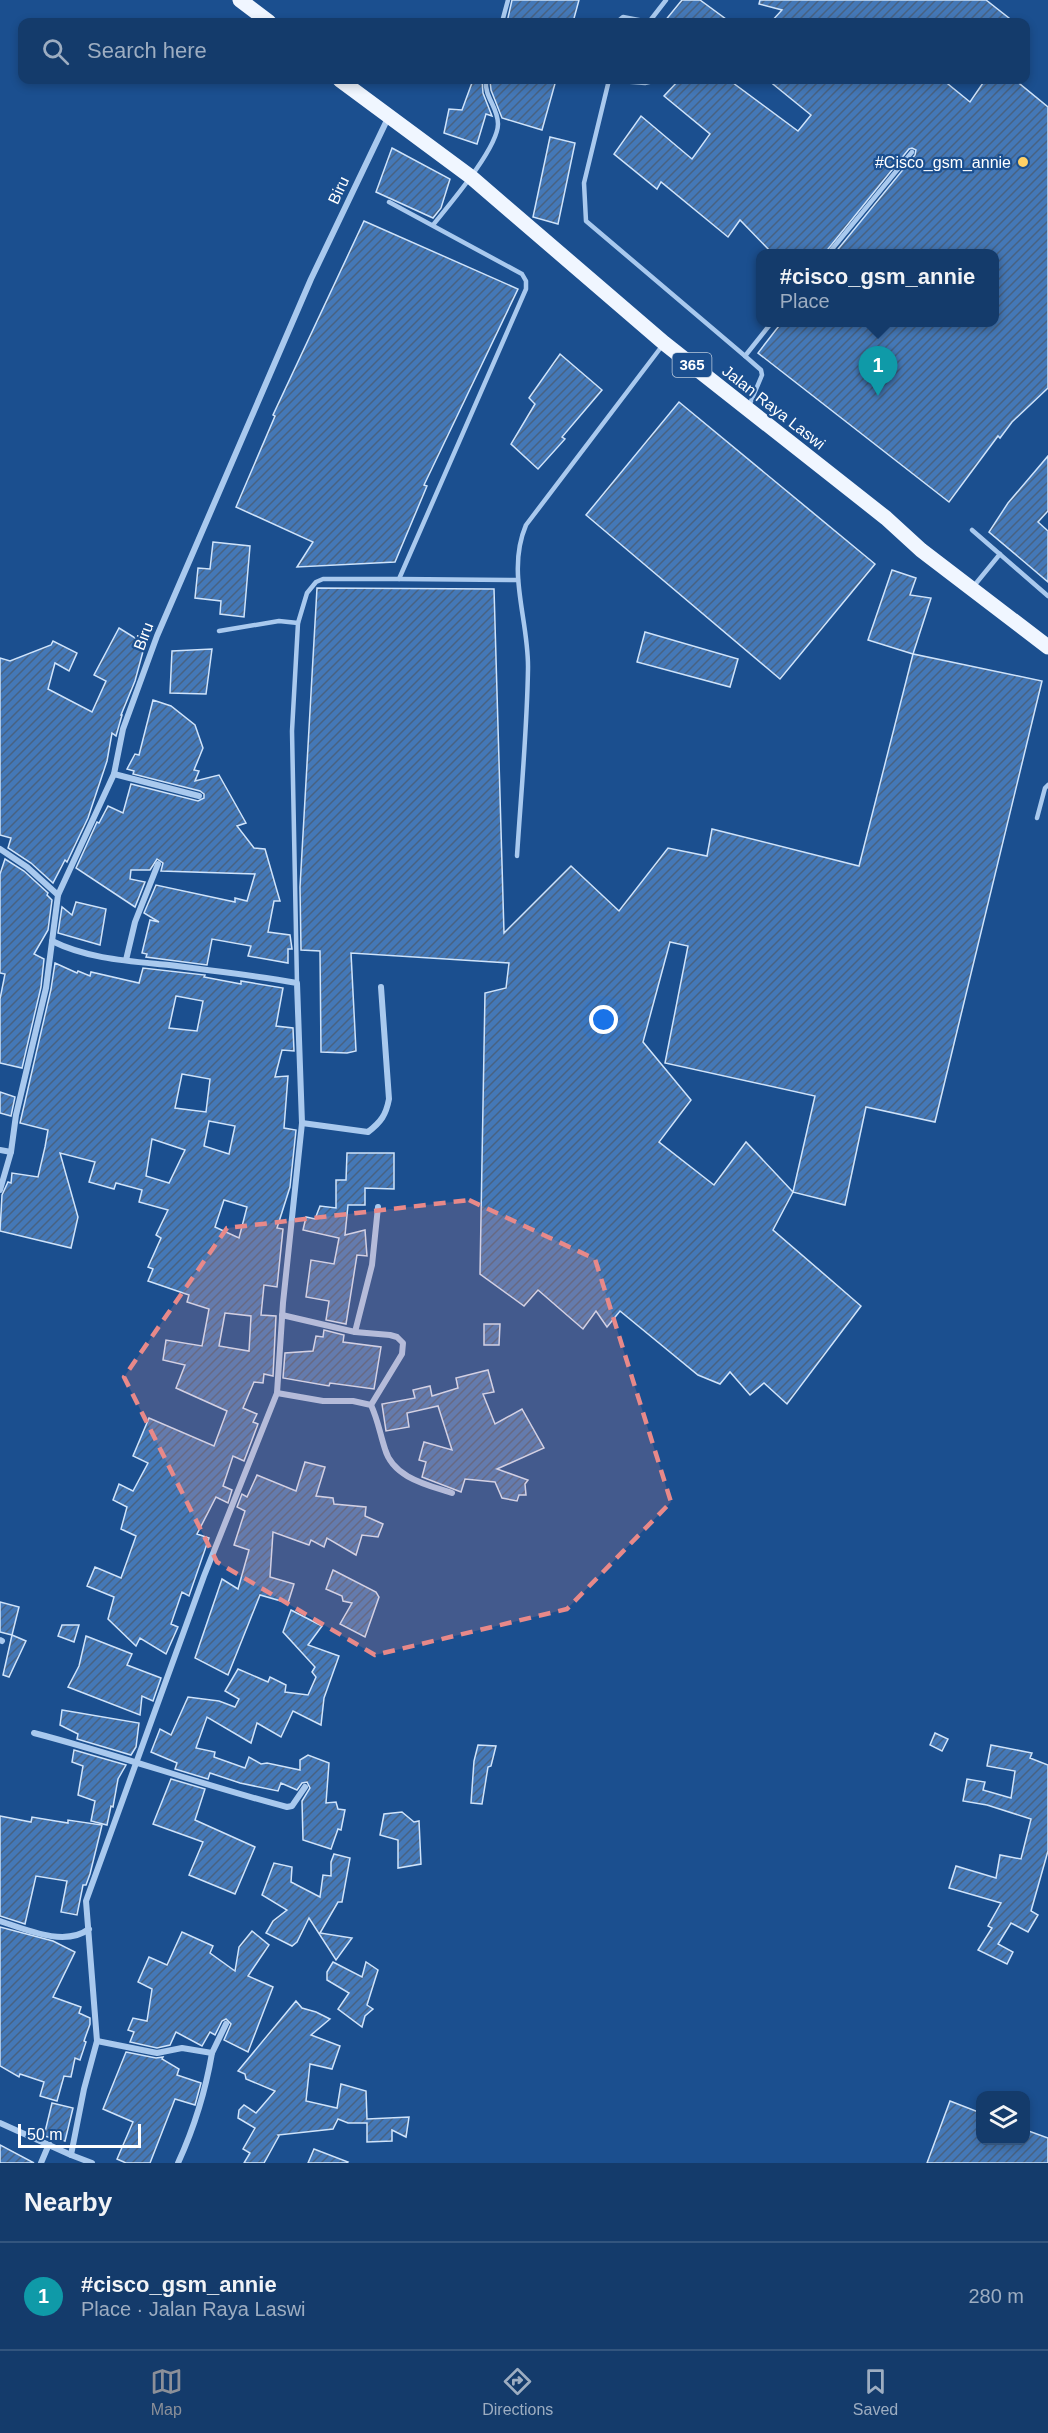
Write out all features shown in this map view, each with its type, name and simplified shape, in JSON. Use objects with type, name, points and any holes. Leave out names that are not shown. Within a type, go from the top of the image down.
[{"type":"main road","points":[[240,0],[263,18]]},
{"type":"main road","name":"Jalan Raya Laswi","points":[[345,84],[471,177],[664,343],[1048,647]]},
{"type":"street","name":"Biru","points":[[0,1190],[11,1152],[16,1115],[46,987],[58,895],[114,774],[123,729],[157,636],[311,279],[388,117]]},
{"type":"street","points":[[114,774],[199,796]]},
{"type":"street","points":[[0,849],[27,867],[58,895]]},
{"type":"street","points":[[126,960],[135,922],[158,864]]},
{"type":"street","points":[[52,940],[68,949],[126,960],[297,983],[302,1123],[282,1315],[277,1393],[211,1558],[86,1901],[97,2041],[84,2089],[71,2154]]},
{"type":"street","points":[[302,1123],[368,1132],[380,1123],[386,1114],[390,1099],[381,987]]},
{"type":"street","points":[[0,1150],[11,1152]]},
{"type":"street","points":[[355,1332],[372,1265],[378,1207]]},
{"type":"street","points":[[282,1315],[355,1332],[396,1336],[403,1343],[402,1354],[371,1405]]},
{"type":"street","points":[[277,1393],[323,1401],[353,1401],[371,1405]]},
{"type":"street","points":[[371,1405],[385,1451],[396,1468],[423,1484],[452,1493]]},
{"type":"street","points":[[34,1733],[287,1808],[292,1806],[305,1787]]},
{"type":"street","points":[[0,1921],[34,1932],[69,1937],[79,1936],[89,1929]]},
{"type":"street","points":[[178,2163],[194,2127],[206,2091],[212,2053],[226,2024]]},
{"type":"street","points":[[97,2041],[157,2053],[182,2048],[212,2053]]},
{"type":"street","points":[[0,2123],[92,2163]]},
{"type":"street","points":[[41,2163],[49,2144]]},
{"type":"lane","points":[[503,18],[508,0]]},
{"type":"lane","points":[[652,18],[666,0]]},
{"type":"lane","points":[[433,225],[471,177],[496,134],[498,126],[487,96],[486,84]]},
{"type":"lane","points":[[607,84],[584,183],[586,220],[761,370],[762,375],[747,409]]},
{"type":"lane","points":[[832,249],[912,152]]},
{"type":"lane","points":[[389,202],[522,274],[526,281],[526,289],[399,579]]},
{"type":"lane","points":[[745,356],[768,327]]},
{"type":"lane","points":[[517,856],[528,669],[527,635],[518,580],[518,552],[526,525],[664,343]]},
{"type":"lane","points":[[972,530],[1048,596]]},
{"type":"lane","points":[[972,589],[1000,554]]},
{"type":"lane","points":[[297,983],[292,731],[298,623],[307,593],[316,582],[323,579],[518,580]]},
{"type":"lane","points":[[219,631],[279,621],[298,623]]},
{"type":"lane","points":[[1037,818],[1045,788],[1048,785]]},
{"type":"highlighted area","points":[[469,1200],[595,1259],[671,1502],[567,1609],[375,1655],[217,1562],[124,1377],[227,1228]]},
{"type":"building","points":[[512,0],[579,0],[574,18],[508,18]]},
{"type":"building","points":[[682,0],[700,0],[725,18],[667,18]]},
{"type":"building","points":[[760,0],[986,0],[1009,18],[775,18],[782,10],[759,4]]},
{"type":"building","points":[[472,84],[482,84],[483,93],[492,116],[486,114],[477,144],[444,133],[449,109],[462,110]]},
{"type":"building","points":[[490,84],[555,84],[542,130],[502,118]]},
{"type":"building","points":[[675,84],[734,84],[798,131],[811,115],[773,84],[948,84],[970,102],[982,84],[1020,84],[1048,107],[1048,388],[1012,422],[1000,438],[998,436],[949,502],[758,353],[778,327],[999,327],[999,249],[838,249],[915,155],[916,150],[912,148],[828,249],[768,249],[740,220],[728,237],[661,182],[657,189],[614,154],[641,116],[692,159],[710,134],[664,96]]},
{"type":"building","points":[[550,137],[575,143],[558,224],[533,217]]},
{"type":"building","points":[[392,148],[450,179],[441,208],[433,218],[376,192]]},
{"type":"building","points":[[364,221],[518,289],[424,485],[427,486],[395,562],[297,567],[313,542],[236,507],[275,416],[273,415]]},
{"type":"building","points":[[560,354],[602,390],[562,437],[565,439],[538,469],[511,444],[535,404],[529,398]]},
{"type":"building","points":[[679,402],[875,564],[780,679],[586,515]]},
{"type":"building","points":[[1048,456],[1048,511],[1038,522],[1048,531],[1048,582],[989,532],[1008,503]]},
{"type":"building","points":[[213,542],[250,546],[244,617],[220,614],[221,601],[195,598],[198,568],[210,569]]},
{"type":"building","points":[[892,570],[916,578],[910,595],[931,598],[913,654],[868,640]]},
{"type":"building","points":[[317,588],[494,589],[504,933],[571,866],[619,911],[668,848],[707,856],[712,829],[859,866],[913,654],[1042,681],[935,1122],[866,1107],[845,1205],[793,1192],[773,1230],[861,1306],[787,1404],[764,1383],[750,1395],[730,1372],[720,1384],[698,1375],[620,1311],[607,1327],[596,1311],[583,1329],[538,1290],[524,1306],[480,1274],[485,993],[506,988],[509,963],[351,953],[356,1051],[321,1052],[320,951],[301,950],[300,887]],"holes":[[[670,942],[688,946],[665,1063],[815,1096],[793,1192],[746,1142],[714,1185],[659,1142],[691,1100],[643,1042]]]},
{"type":"building","points":[[119,628],[145,644],[116,736],[112,733],[107,761],[88,818],[67,862],[65,860],[53,883],[31,863],[8,848],[11,838],[0,835],[0,658],[10,661],[51,645],[53,641],[77,653],[69,671],[55,663],[48,689],[92,712],[106,681],[94,675]]},
{"type":"building","points":[[645,632],[738,659],[730,687],[637,662]]},
{"type":"building","points":[[212,649],[206,694],[170,693],[172,651]]},
{"type":"building","points":[[153,700],[171,706],[195,725],[203,748],[194,770],[199,771],[195,781],[219,775],[246,823],[237,826],[254,848],[265,849],[280,901],[274,901],[268,932],[290,935],[292,949],[288,949],[288,963],[248,956],[251,946],[212,939],[207,965],[146,957],[147,954],[142,953],[150,920],[159,922],[144,913],[156,885],[235,902],[235,898],[247,901],[255,874],[161,871],[163,863],[157,859],[150,870],[131,870],[130,879],[145,882],[135,907],[76,868],[97,822],[99,823],[108,806],[123,813],[131,784],[198,801],[204,798],[204,794],[200,791],[133,774],[134,771],[127,769],[135,754],[139,755]]},
{"type":"building","points":[[5,859],[24,871],[48,893],[47,895],[52,900],[48,930],[34,954],[44,959],[41,987],[22,1068],[0,1063],[0,999],[5,974],[0,973],[0,874]]},
{"type":"building","points":[[76,902],[106,909],[100,945],[58,933],[62,907],[72,915]]},
{"type":"building","points":[[55,963],[77,973],[78,971],[90,976],[91,972],[139,983],[143,968],[205,975],[204,977],[241,984],[241,981],[283,988],[276,1026],[293,1028],[294,1051],[282,1050],[275,1077],[288,1076],[284,1128],[296,1130],[290,1187],[277,1228],[283,1229],[277,1287],[264,1285],[261,1315],[276,1316],[273,1376],[264,1374],[263,1383],[254,1382],[243,1408],[257,1414],[253,1422],[258,1424],[244,1461],[233,1456],[223,1486],[232,1490],[228,1503],[216,1497],[197,1534],[209,1538],[189,1596],[182,1592],[171,1624],[178,1627],[166,1654],[140,1638],[136,1646],[108,1619],[114,1597],[87,1586],[95,1567],[121,1578],[136,1536],[121,1529],[127,1507],[113,1500],[119,1484],[133,1491],[148,1463],[133,1456],[149,1418],[214,1446],[227,1411],[176,1388],[185,1365],[163,1360],[166,1340],[202,1346],[209,1309],[187,1302],[189,1295],[148,1281],[153,1269],[148,1267],[161,1238],[156,1235],[168,1210],[139,1202],[142,1190],[116,1183],[114,1189],[89,1182],[95,1162],[60,1153],[78,1217],[71,1248],[0,1231],[2,1195],[8,1182],[11,1183],[12,1173],[38,1177],[45,1147],[48,1130],[20,1123]],"holes":[[[176,996],[203,1001],[197,1031],[169,1028]],[[182,1074],[210,1079],[206,1112],[175,1108]],[[209,1121],[235,1126],[229,1154],[204,1146]],[[152,1139],[185,1150],[169,1183],[146,1176]],[[224,1200],[247,1207],[239,1238],[215,1227]],[[225,1313],[251,1316],[249,1351],[219,1346]]]},
{"type":"building","points":[[0,1092],[15,1097],[11,1116],[0,1113]]},
{"type":"building","points":[[347,1153],[394,1153],[394,1189],[365,1188],[365,1205],[348,1205],[345,1235],[365,1230],[367,1256],[357,1255],[346,1324],[326,1320],[329,1301],[306,1297],[311,1260],[334,1264],[339,1238],[303,1230],[306,1217],[315,1219],[320,1206],[336,1208],[336,1180],[346,1180]]},
{"type":"building","points":[[484,1324],[500,1324],[499,1345],[484,1345]]},
{"type":"building","points":[[324,1330],[344,1335],[343,1342],[381,1347],[374,1389],[330,1383],[329,1386],[283,1378],[285,1353],[313,1351],[316,1336],[323,1337]]},
{"type":"building","points":[[488,1370],[494,1392],[483,1394],[495,1424],[522,1409],[544,1448],[497,1469],[528,1480],[525,1484],[526,1495],[519,1495],[517,1501],[502,1498],[495,1482],[465,1479],[461,1492],[422,1477],[426,1462],[419,1460],[424,1442],[452,1450],[438,1406],[407,1413],[409,1427],[386,1431],[382,1404],[415,1398],[413,1390],[430,1386],[432,1396],[458,1388],[456,1378]]},
{"type":"building","points":[[305,1462],[325,1467],[316,1496],[333,1498],[334,1504],[366,1507],[365,1516],[383,1524],[378,1537],[362,1535],[356,1555],[327,1538],[324,1547],[311,1540],[309,1545],[273,1532],[270,1577],[294,1584],[288,1603],[260,1595],[228,1675],[195,1658],[222,1579],[238,1589],[249,1550],[234,1545],[245,1511],[237,1507],[242,1494],[247,1497],[257,1475],[296,1491]]},
{"type":"building","points":[[333,1570],[376,1592],[379,1597],[365,1637],[340,1624],[352,1603],[343,1601],[342,1596],[326,1589]]},
{"type":"building","points":[[0,1602],[19,1607],[12,1635],[0,1632]]},
{"type":"building","points":[[291,1610],[322,1626],[308,1645],[339,1656],[324,1698],[321,1725],[293,1711],[281,1737],[257,1723],[251,1743],[207,1717],[196,1748],[215,1752],[214,1757],[245,1768],[249,1757],[261,1764],[267,1763],[300,1770],[300,1760],[308,1755],[329,1763],[326,1803],[336,1802],[338,1809],[345,1810],[341,1830],[338,1829],[331,1849],[303,1840],[302,1801],[310,1788],[307,1782],[302,1783],[297,1790],[281,1783],[278,1791],[240,1783],[210,1773],[208,1779],[175,1769],[177,1763],[151,1752],[160,1729],[171,1735],[188,1697],[219,1701],[235,1707],[239,1699],[225,1691],[238,1669],[268,1682],[270,1677],[286,1685],[285,1692],[308,1695],[316,1677],[312,1672],[315,1667],[283,1632]]},
{"type":"building","points":[[62,1625],[79,1625],[74,1642],[58,1636]]},
{"type":"building","points":[[12,1635],[26,1641],[9,1677],[3,1675]]},
{"type":"building","points":[[86,1636],[132,1654],[127,1665],[161,1678],[153,1701],[142,1696],[140,1715],[68,1687],[79,1666]]},
{"type":"building","points":[[62,1710],[139,1723],[136,1747],[131,1755],[77,1739],[78,1734],[60,1725]]},
{"type":"building","points":[[935,1733],[948,1739],[942,1751],[930,1745]]},
{"type":"building","points":[[478,1745],[496,1746],[491,1766],[488,1767],[482,1804],[471,1803],[474,1761]]},
{"type":"building","points":[[991,1745],[1032,1753],[1030,1758],[1048,1765],[1048,1851],[1031,1911],[1038,1915],[1028,1932],[1011,1923],[998,1944],[1013,1952],[1007,1964],[978,1950],[992,1928],[988,1926],[1001,1903],[949,1888],[956,1866],[996,1878],[1000,1855],[1021,1859],[1031,1819],[987,1805],[963,1801],[967,1779],[985,1782],[983,1790],[1011,1798],[1015,1771],[987,1766]]},
{"type":"building","points":[[74,1750],[126,1765],[118,1779],[107,1825],[91,1821],[95,1801],[78,1795],[83,1766],[72,1762]]},
{"type":"building","points":[[171,1779],[205,1789],[195,1820],[255,1847],[235,1894],[189,1875],[203,1842],[153,1824]]},
{"type":"building","points":[[402,1812],[414,1822],[419,1821],[421,1864],[398,1868],[398,1840],[380,1835],[384,1814]]},
{"type":"building","points":[[0,1816],[31,1822],[32,1817],[68,1823],[68,1820],[102,1825],[90,1874],[86,1885],[83,1885],[77,1915],[61,1912],[67,1881],[36,1876],[25,1924],[0,1916]]},
{"type":"building","points":[[334,1854],[350,1858],[342,1902],[338,1902],[320,1933],[352,1938],[336,1960],[309,1918],[297,1942],[292,1946],[266,1933],[273,1921],[287,1910],[262,1895],[274,1863],[292,1867],[291,1882],[320,1897],[323,1875],[331,1876],[331,1862]]},
{"type":"building","points":[[0,1927],[53,1941],[75,1952],[53,1997],[81,2007],[79,2013],[90,2018],[90,2024],[80,2060],[75,2058],[71,2077],[64,2076],[57,2101],[40,2096],[44,2082],[20,2074],[19,2077],[0,2066]]},
{"type":"building","points":[[252,1931],[269,1945],[248,1976],[273,1987],[248,2052],[224,2040],[231,2024],[226,2019],[222,2021],[215,2035],[210,2032],[202,2046],[176,2032],[170,2045],[157,2048],[130,2042],[134,2032],[128,2030],[133,2018],[147,2021],[152,1989],[138,1982],[149,1957],[167,1965],[182,1932],[213,1946],[210,1953],[235,1971],[239,1947]]},
{"type":"building","points":[[333,1962],[362,1977],[366,1962],[378,1970],[367,2005],[373,2009],[365,2016],[362,2027],[338,2009],[349,1993],[327,1980],[327,1972]]},
{"type":"building","points":[[296,2001],[302,2008],[330,2019],[311,2035],[340,2046],[332,2069],[310,2064],[306,2101],[337,2108],[341,2084],[366,2091],[367,2119],[409,2117],[406,2137],[392,2130],[392,2141],[367,2142],[367,2123],[348,2123],[338,2119],[333,2129],[278,2135],[264,2163],[244,2163],[250,2153],[243,2149],[255,2128],[238,2118],[239,2110],[244,2105],[256,2113],[275,2091],[246,2079],[245,2074],[238,2071]]},
{"type":"building","points":[[126,2052],[156,2058],[163,2057],[162,2059],[179,2069],[177,2075],[201,2083],[195,2105],[175,2099],[150,2163],[126,2163],[117,2159],[133,2122],[103,2109]]},
{"type":"building","points":[[950,2101],[976,2111],[976,2145],[1030,2145],[1030,2131],[1048,2138],[1048,2163],[927,2163]]},
{"type":"building","points":[[52,2103],[73,2108],[65,2141],[44,2136]]},
{"type":"building","points":[[0,2145],[34,2163],[0,2163]]},
{"type":"building","points":[[314,2149],[348,2162],[308,2163]]},
{"type":"place","name":"#Cisco_gsm_annie","points":[[1023,162]]},
{"type":"place","name":"#cisco_gsm_annie","points":[[878,396]]}]
